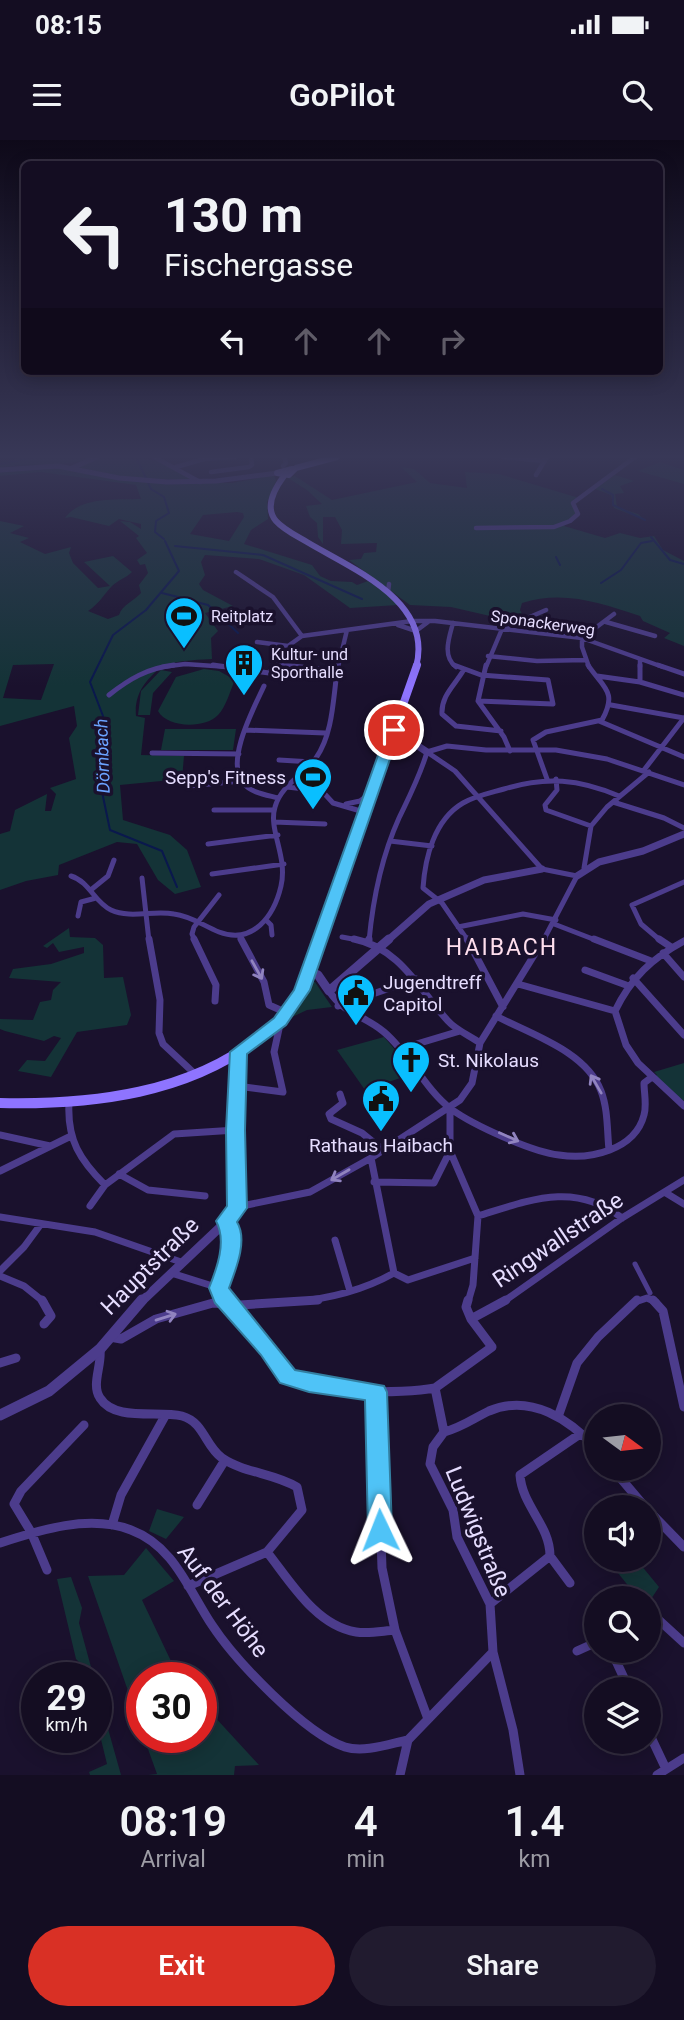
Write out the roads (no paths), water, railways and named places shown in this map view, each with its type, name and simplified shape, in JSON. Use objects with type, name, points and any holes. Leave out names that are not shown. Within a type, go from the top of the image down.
[{"type":"main road","points":[[0,1103],[69,1103],[134,1093],[195,1074],[239,1052],[277,1024],[287,1013],[310,972],[419,652],[413,622],[388,592],[296,533]]},
{"type":"street","points":[[236,572],[246,576],[273,597],[302,636]]},
{"type":"street","points":[[388,592],[389,584]]},
{"type":"street","points":[[510,751],[501,731],[486,716],[478,701],[488,656],[502,629],[546,610]]},
{"type":"street","points":[[547,779],[533,740],[546,732],[602,720],[611,705],[610,692],[585,660],[580,640],[614,614]]},
{"type":"street","points":[[109,695],[117,687],[158,667],[178,662],[269,673],[288,646],[302,636],[428,621]]},
{"type":"street","name":"Sponackerweg","points":[[413,622],[435,621],[582,638],[684,674]]},
{"type":"street","points":[[394,624],[413,622]]},
{"type":"street","points":[[606,622],[654,636]]},
{"type":"street","points":[[453,623],[449,659],[463,671],[548,680],[553,704],[478,701]]},
{"type":"street","points":[[71,876],[85,881],[106,908],[121,914],[173,913],[220,933],[240,937],[263,925],[281,888],[284,864],[274,810],[278,798],[321,749],[348,630]]},
{"type":"street","points":[[257,642],[288,646]]},
{"type":"street","points":[[488,656],[537,661],[585,660]]},
{"type":"street","points":[[640,659],[640,682]]},
{"type":"street","points":[[275,664],[338,671]]},
{"type":"street","points":[[463,671],[459,681],[445,695],[441,708],[445,719],[459,728],[501,731]]},
{"type":"street","points":[[596,676],[640,682],[684,695]]},
{"type":"street","points":[[264,686],[245,730],[238,768],[241,781],[250,788],[278,798]]},
{"type":"street","points":[[584,868],[591,826],[646,771],[684,718],[611,705]]},
{"type":"street","points":[[598,721],[684,757]]},
{"type":"street","points":[[245,730],[325,733]]},
{"type":"street","points":[[392,734],[408,740],[455,771],[542,870]]},
{"type":"street","points":[[427,752],[447,746],[584,754],[646,771],[684,785]]},
{"type":"street","points":[[369,942],[373,899],[390,841],[419,781],[427,752]]},
{"type":"street","points":[[152,753],[239,754]]},
{"type":"street","points":[[279,760],[312,762]]},
{"type":"street","points":[[503,1007],[475,951],[438,899],[423,888],[432,846],[448,815],[463,803],[514,786],[547,779],[588,784],[619,796]]},
{"type":"street","points":[[556,779],[557,790],[545,805],[546,810],[591,826]]},
{"type":"street","points":[[189,786],[241,781]]},
{"type":"street","points":[[287,787],[322,792],[333,803],[365,809]]},
{"type":"street","points":[[352,804],[372,792]]},
{"type":"street","points":[[613,802],[641,810],[684,828]]},
{"type":"street","points":[[340,804],[352,804],[365,809]]},
{"type":"street","points":[[214,810],[274,810]]},
{"type":"street","points":[[275,822],[326,824]]},
{"type":"street","points":[[208,844],[278,835]]},
{"type":"street","points":[[239,1052],[237,1208],[310,1192],[371,1158],[450,1108],[468,1092],[480,1043],[555,922],[577,876],[584,868],[607,858],[641,851],[683,836]]},
{"type":"street","points":[[390,841],[432,846]]},
{"type":"street","points":[[92,889],[108,876],[114,860]]},
{"type":"street","points":[[212,874],[284,864]]},
{"type":"street","points":[[329,991],[438,899],[484,880],[542,870],[577,876]]},
{"type":"street","points":[[142,878],[144,915],[160,1000],[159,1033],[163,1044],[195,1074]]},
{"type":"street","points":[[671,947],[641,925],[633,913],[632,905],[684,883]]},
{"type":"street","points":[[215,1001],[216,985],[191,934],[219,895]]},
{"type":"street","points":[[78,916],[82,902],[96,898]]},
{"type":"street","points":[[458,927],[523,914],[555,922],[650,961]]},
{"type":"street","points":[[266,920],[271,925],[272,935]]},
{"type":"street","points":[[240,937],[264,982],[269,1005],[287,1013]]},
{"type":"street","points":[[342,937],[369,942],[400,961],[442,1014],[460,1031],[480,1043]]},
{"type":"street","points":[[684,941],[650,961],[626,985],[614,1011],[626,1045],[652,1077],[684,1106]]},
{"type":"street","points":[[663,953],[684,977]]},
{"type":"street","points":[[585,970],[626,985]]},
{"type":"street","points":[[310,972],[318,975],[338,1006],[380,1029],[450,1108],[547,1153],[570,1157],[591,1156],[624,1144],[644,1117],[644,1083],[652,1077]]},
{"type":"street","points":[[633,978],[684,1035]]},
{"type":"street","points":[[338,1006],[416,979]]},
{"type":"street","points":[[517,984],[614,1011]]},
{"type":"street","points":[[496,1016],[569,1056],[588,1072],[598,1085],[603,1098],[609,1150]]},
{"type":"street","points":[[237,1086],[283,1092],[274,1052],[279,1029],[277,1024]]},
{"type":"street","points":[[400,1049],[460,1031]]},
{"type":"street","points":[[340,1094],[343,1103],[329,1114],[331,1119],[362,1133],[383,1150]]},
{"type":"street","points":[[69,1103],[69,1137],[85,1165],[105,1185]]},
{"type":"street","points":[[171,1273],[219,1288],[228,1303],[269,1349],[288,1377],[309,1383],[376,1392],[423,1392],[435,1388],[492,1347],[471,1319],[466,1307],[473,1285],[478,1216],[450,1151],[450,1108]]},
{"type":"street","points":[[90,1206],[105,1185],[174,1134],[236,1130]]},
{"type":"street","points":[[0,1135],[50,1146]]},
{"type":"street","points":[[0,1171],[69,1137]]},
{"type":"street","points":[[374,1182],[434,1183],[450,1151]]},
{"type":"street","points":[[371,1158],[394,1273]]},
{"type":"street","points":[[120,1174],[148,1189],[205,1196]]},
{"type":"street","name":"Ringwallstraße","points":[[471,1319],[545,1275],[622,1218],[684,1180]]},
{"type":"street","points":[[666,1193],[684,1204]]},
{"type":"street","points":[[478,1216],[548,1196],[572,1194],[612,1207],[622,1218]]},
{"type":"street","name":"Hauptstraße","points":[[0,1415],[49,1391],[100,1349],[139,1303],[237,1208]]},
{"type":"street","points":[[0,1217],[95,1232],[181,1262]]},
{"type":"street","points":[[219,1288],[228,1264],[231,1229],[226,1221]]},
{"type":"street","points":[[0,1271],[24,1247],[41,1224]]},
{"type":"street","points":[[335,1240],[351,1291]]},
{"type":"street","points":[[394,1273],[408,1280],[475,1258]]},
{"type":"street","points":[[635,1264],[650,1295],[663,1311],[684,1407]]},
{"type":"street","points":[[108,1337],[121,1339],[156,1319],[213,1303],[240,1305],[317,1300],[369,1287],[394,1273]]},
{"type":"street","points":[[0,1276],[42,1296],[48,1304],[51,1316],[44,1324]]},
{"type":"street","points":[[559,1414],[564,1407],[571,1375],[578,1362],[638,1299],[650,1295]]},
{"type":"street","points":[[100,1349],[103,1359],[97,1388],[99,1397],[104,1402],[117,1409],[186,1417],[197,1423],[215,1454],[225,1460],[282,1476],[298,1487],[302,1510],[268,1552],[188,1586]]},
{"type":"street","points":[[0,1363],[16,1358]]},
{"type":"street","points":[[435,1388],[444,1432],[497,1409],[513,1406],[559,1414],[584,1438]]},
{"type":"street","points":[[376,1392],[382,1568],[395,1630],[428,1719]]},
{"type":"street","points":[[112,1525],[121,1495],[165,1416]]},
{"type":"street","points":[[47,1570],[31,1532],[14,1504],[21,1491],[84,1425]]},
{"type":"street","name":"Ludwigstraße","points":[[444,1432],[433,1447],[430,1464],[453,1510],[457,1537],[490,1604],[493,1652],[520,1775]]},
{"type":"street","points":[[490,1604],[550,1556],[552,1545],[545,1530],[519,1490],[520,1475],[580,1434]]},
{"type":"street","points":[[197,1505],[225,1460]]},
{"type":"street","points":[[623,1481],[635,1495]]},
{"type":"street","points":[[661,1523],[684,1547]]},
{"type":"street","name":"Auf der Höhe","points":[[0,1542],[54,1527],[112,1525],[147,1537],[172,1563],[214,1627],[245,1667],[320,1733],[348,1748],[408,1740]]},
{"type":"street","points":[[268,1552],[301,1595],[328,1620],[351,1631],[395,1630]]},
{"type":"street","points":[[550,1556],[570,1583]]},
{"type":"street","points":[[661,1623],[684,1643]]},
{"type":"street","points":[[577,1651],[584,1648]]},
{"type":"street","points":[[400,1775],[408,1740],[493,1652]]},
{"type":"street","points":[[655,1754],[661,1772],[684,1758]]},
{"type":"waterway","name":"Dörnbach","points":[[157,533],[164,539]]},
{"type":"waterway","points":[[651,537],[670,560],[684,564]]},
{"type":"waterway","name":"Dörnbach","points":[[165,541],[179,571],[146,610],[113,635],[90,682],[103,716],[101,787],[110,830],[162,851],[177,887]]},
{"type":"waterway","points":[[601,583],[621,570],[641,543],[652,541]]},
{"type":"waterway","points":[[175,546],[263,555],[362,599]]},
{"type":"waterway","points":[[556,557],[560,565]]},
{"type":"waterway","points":[[162,593],[182,598]]},
{"type":"waterway","points":[[188,600],[208,605],[238,633]]},
{"type":"place","name":"Reitplatz","points":[[184,650]]},
{"type":"place","name":"Kultur- und Sporthalle","points":[[244,697]]},
{"type":"place","name":"Sepp's Fitness","points":[[313,811]]},
{"type":"place","name":"Jugendtreff Capitol","points":[[356,1027]]},
{"type":"place","name":"St. Nikolaus","points":[[411,1094]]},
{"type":"place","name":"Rathaus Haibach","points":[[381,1133]]},
{"type":"district","name":"HAIBACH","points":[[502,947]]}]
